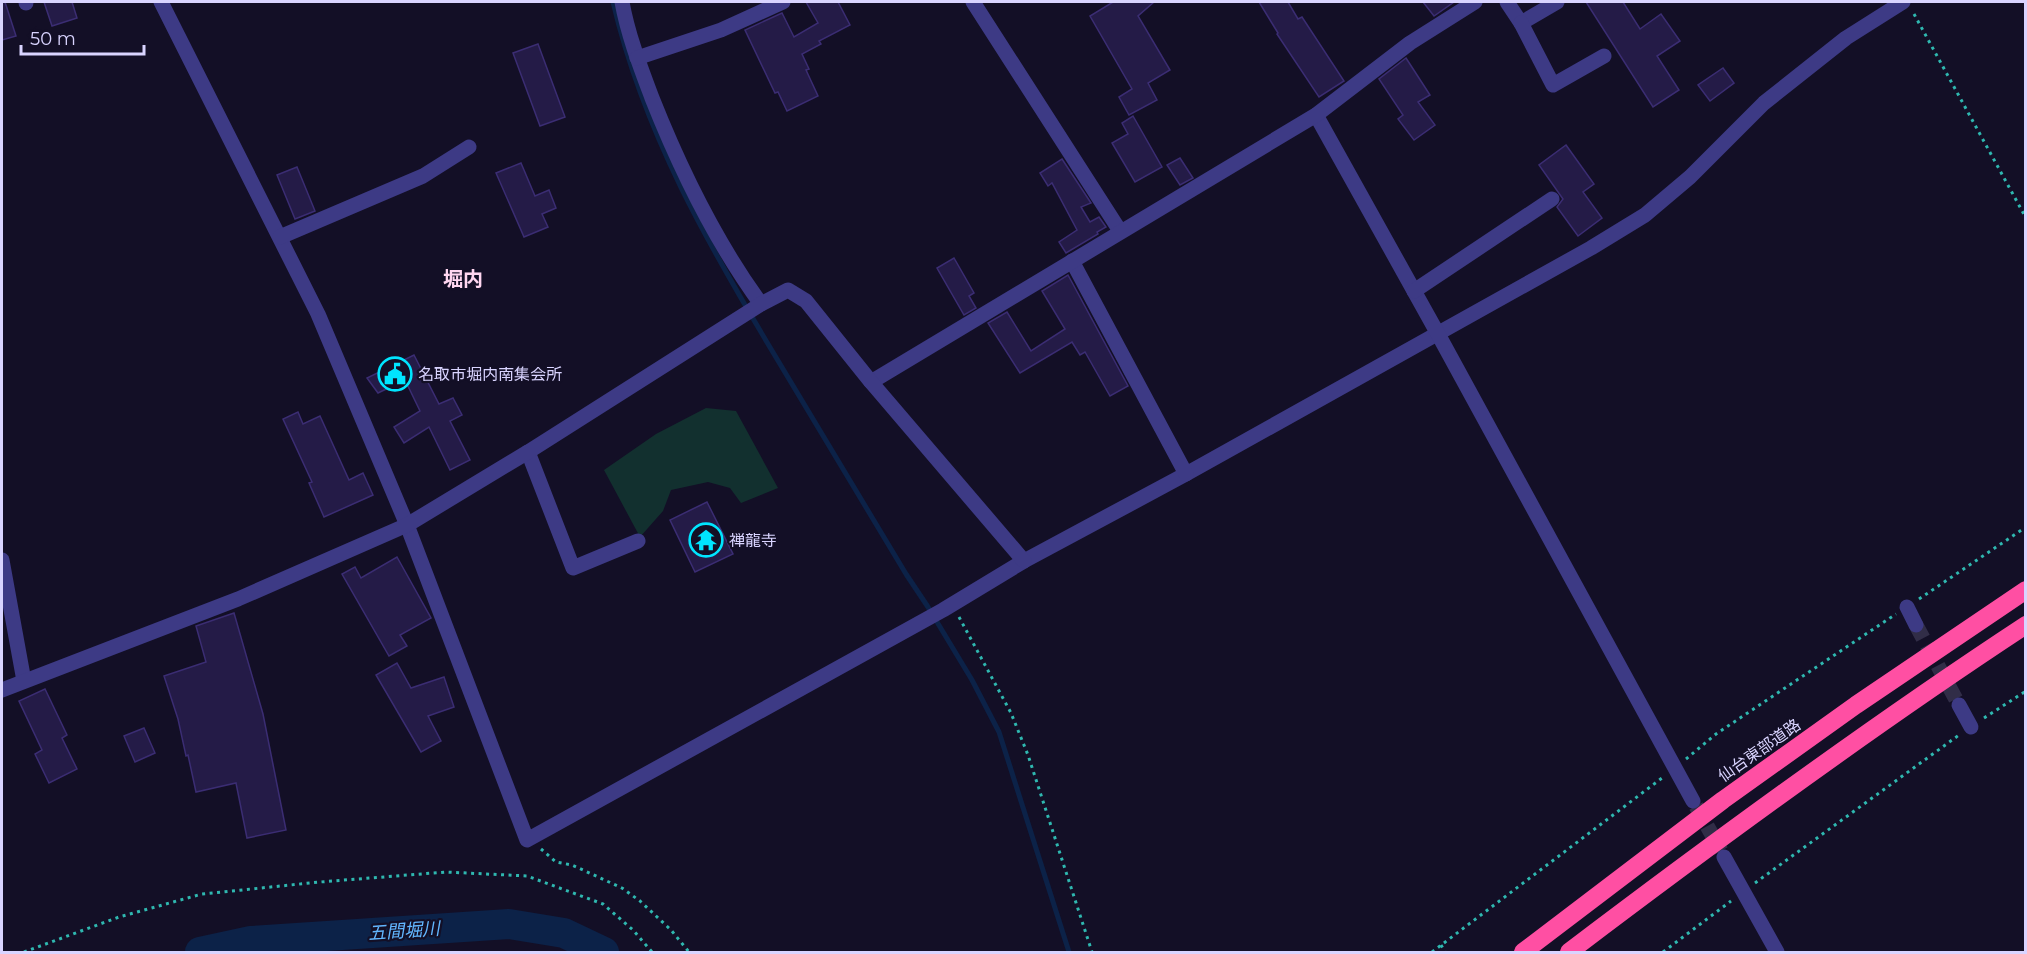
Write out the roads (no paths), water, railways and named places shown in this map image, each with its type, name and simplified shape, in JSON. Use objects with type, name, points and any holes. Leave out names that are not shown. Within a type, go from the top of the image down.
[{"type":"highway","name":"仙台東部道路","points":[[1523,952],[1723,801],[1856,705],[2025,590]]},
{"type":"highway","points":[[1569,952],[1740,823],[1860,737],[2025,625]]},
{"type":"street","points":[[162,2],[318,314],[407,525],[526,840],[927,619],[1023,561],[1186,474],[1591,248],[1645,215],[1690,177],[1764,103],[1846,38],[1908,7]]},
{"type":"street","points":[[622,2],[637,58],[672,147],[691,188],[737,271],[754,309]]},
{"type":"street","points":[[637,58],[721,30],[783,2]]},
{"type":"street","points":[[973,2],[1120,231]]},
{"type":"street","points":[[1507,2],[1521,23],[1553,85],[1604,56]]},
{"type":"street","points":[[1521,23],[1557,2]]},
{"type":"street","points":[[871,382],[1316,115],[1410,43],[1467,4]]},
{"type":"street","points":[[1316,115],[1693,801]]},
{"type":"street","points":[[280,237],[423,176],[469,147]]},
{"type":"street","points":[[1414,291],[1552,199]]},
{"type":"street","points":[[1072,261],[1186,474]]},
{"type":"street","points":[[2,690],[238,599],[407,525],[788,290],[806,301],[871,382],[1023,561]]},
{"type":"street","points":[[528,452],[573,568],[638,541]]},
{"type":"street","points":[[2,560],[24,681]]},
{"type":"street","points":[[1907,607],[1916,625]]},
{"type":"street","points":[[1959,705],[1971,727]]},
{"type":"street","points":[[1724,857],[1777,952]]},
{"type":"waterway","points":[[613,2],[626,51],[660,143],[703,230],[793,386],[972,680],[999,732],[1069,952]]},
{"type":"waterway","name":"五間堀川","points":[[200,952],[251,941],[509,924],[564,933],[604,952]]},
{"type":"tunnel","points":[[1916,625],[1959,705]]},
{"type":"tunnel","points":[[1696,806],[1721,851]]},
{"type":"place","name":"名取市堀内南集会所","points":[[395,374]]},
{"type":"place","name":"禅龍寺","points":[[706,540]]},
{"type":"district","name":"堀内","points":[[463,279]]}]
